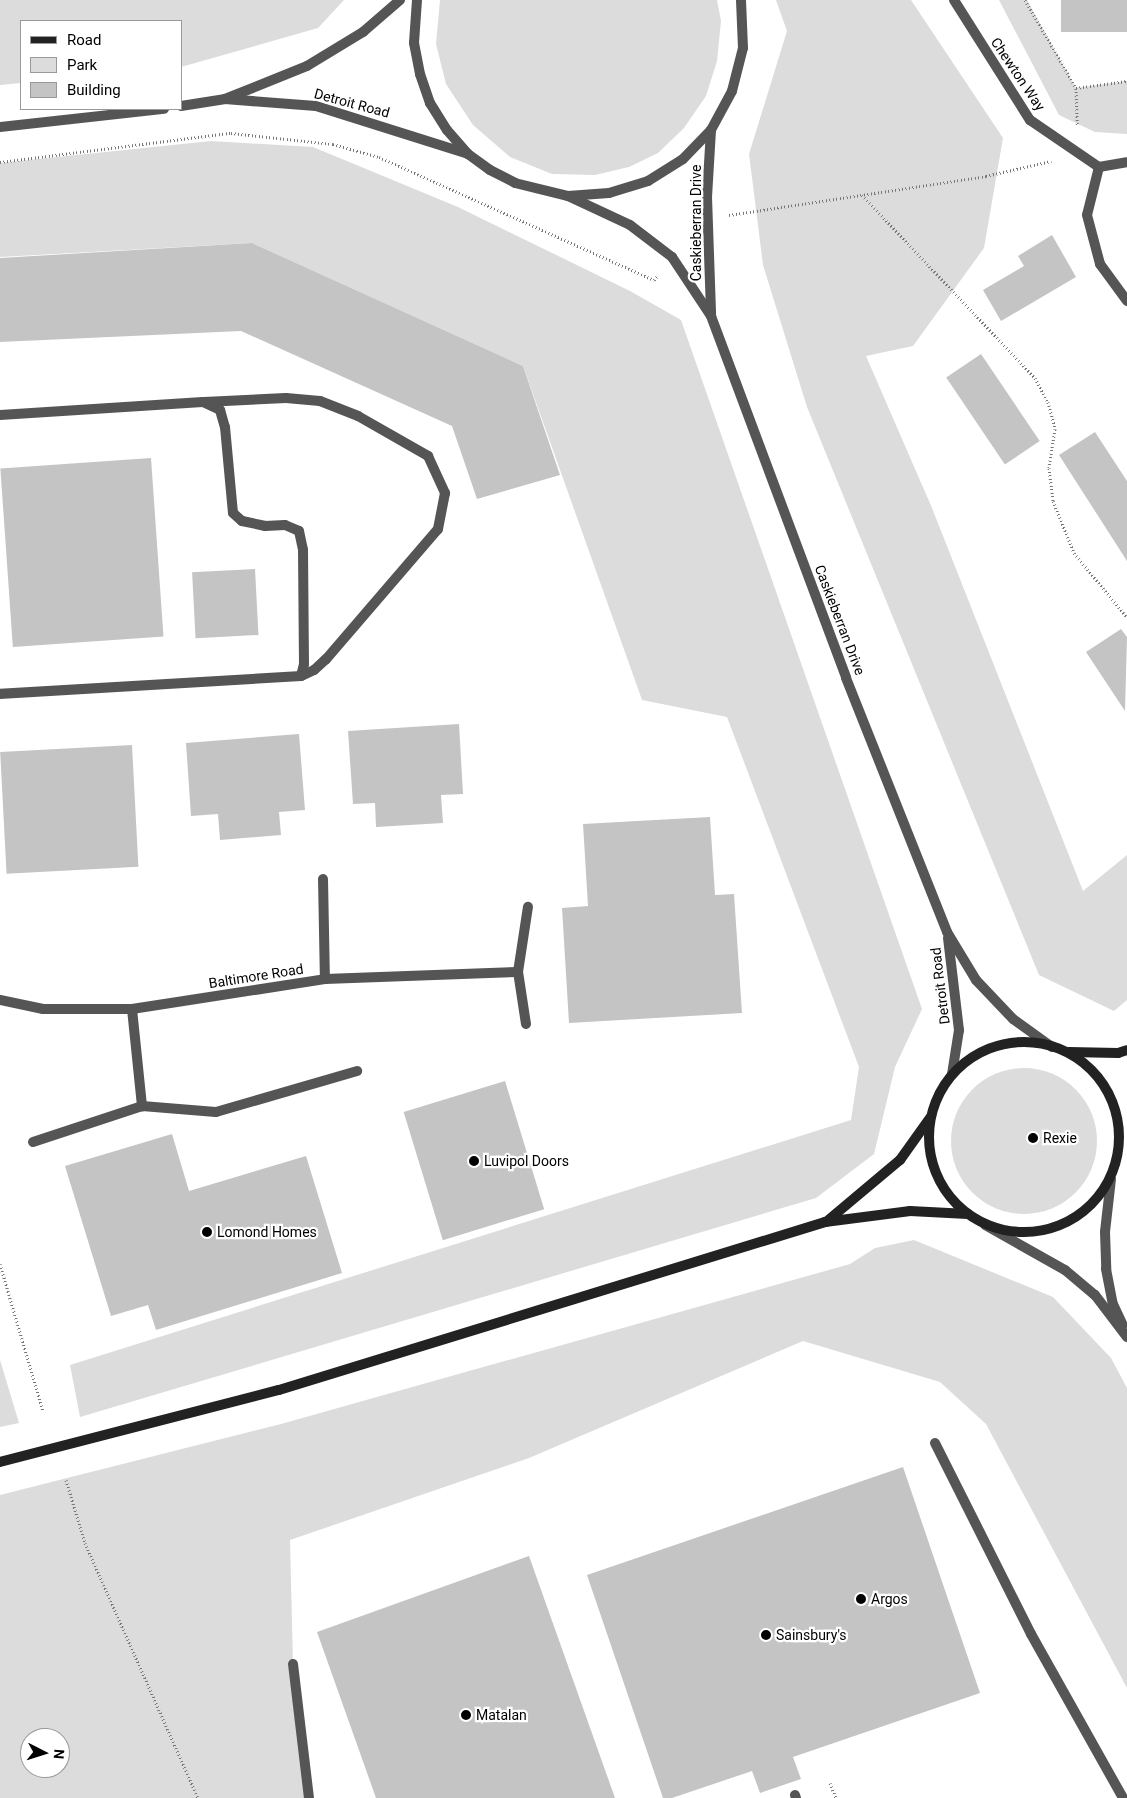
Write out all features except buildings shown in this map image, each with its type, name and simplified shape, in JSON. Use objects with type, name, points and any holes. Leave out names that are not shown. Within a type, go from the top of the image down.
[{"type":"main road","points":[[1120,1151],[1118,1117],[1106,1086],[1095,1072],[1069,1052],[1036,1042],[1006,1042],[975,1054],[952,1074],[935,1102],[928,1141],[931,1160],[944,1191],[968,1214],[985,1225],[1014,1233],[1047,1231],[1064,1225],[1092,1206],[1111,1179],[1127,1133]]},
{"type":"main road","points":[[1069,1052],[1118,1053],[1127,1050]]},
{"type":"main road","points":[[825,1222],[900,1160],[932,1116]]},
{"type":"main road","points":[[0,1462],[278,1390],[825,1222],[910,1211],[968,1214]]},
{"type":"street","name":"Detroit Road","points":[[182,106],[225,99],[306,66],[363,32],[400,0]]},
{"type":"street","points":[[417,0],[414,43],[420,74],[430,103],[447,130],[468,154],[490,170],[515,183],[568,196],[610,193],[648,181],[683,159],[711,130],[732,91],[743,48],[741,0]]},
{"type":"street","name":"Chewton Way","points":[[954,0],[1030,120],[1099,167]]},
{"type":"street","name":"Detroit Road","points":[[225,99],[316,106],[468,154]]},
{"type":"street","points":[[0,127],[155,110]]},
{"type":"street","name":"Caskieberran Drive","points":[[711,130],[707,198],[711,316]]},
{"type":"street","points":[[1127,162],[1099,167],[1087,215],[1100,264],[1127,301]]},
{"type":"street","name":"Caskieberran Drive","points":[[568,196],[630,225],[672,257],[711,316],[846,678],[947,932]]},
{"type":"street","points":[[0,415],[286,398],[320,401],[358,416],[428,456],[445,493],[438,530],[326,659],[314,670],[301,676],[0,694]]},
{"type":"street","points":[[203,402],[220,410],[225,427],[233,514],[242,521],[265,526],[285,525],[299,531],[303,550],[304,664],[301,676]]},
{"type":"street","points":[[323,879],[325,979]]},
{"type":"street","points":[[526,1024],[518,972],[528,907]]},
{"type":"street","name":"Detroit Road","points":[[947,932],[976,980],[1013,1019],[1052,1046]]},
{"type":"street","name":"Detroit Road","points":[[947,932],[959,1030],[952,1074]]},
{"type":"street","name":"Baltimore Road","points":[[0,1000],[44,1009],[132,1008],[325,979],[518,972]]},
{"type":"street","points":[[132,1008],[142,1106]]},
{"type":"street","points":[[33,1142],[142,1106],[216,1112],[357,1071]]},
{"type":"street","points":[[1111,1179],[1105,1232],[1106,1269],[1113,1304],[1127,1333]]},
{"type":"street","points":[[985,1225],[1065,1270],[1095,1295],[1127,1337]]},
{"type":"street","points":[[935,1443],[1031,1634],[1123,1798]]},
{"type":"street","points":[[293,1664],[310,1798]]},
{"type":"path","points":[[1025,0],[1076,88],[1078,153]]},
{"type":"path","points":[[1076,88],[1127,81]]},
{"type":"path","points":[[862,195],[1036,378],[1048,402],[1055,429],[1049,468],[1053,501],[1074,553],[1127,617]]},
{"type":"path","points":[[0,1264],[43,1411]]},
{"type":"path","points":[[66,1480],[89,1552],[198,1798]]},
{"type":"path","points":[[830,1782],[836,1798]]},
{"type":"green space","points":[[0,0],[344,0],[318,28],[182,67],[182,20],[20,20],[20,83],[0,85]]},
{"type":"green space","points":[[440,0],[717,0],[721,21],[717,61],[706,96],[684,128],[658,153],[629,167],[595,175],[552,174],[510,157],[473,125],[446,84],[436,44]]},
{"type":"green space","points":[[776,0],[911,0],[1003,138],[984,248],[913,346],[866,356],[932,508],[1083,891],[1127,855],[1127,1000],[1114,1011],[1039,975],[807,407],[763,265],[749,154],[787,31]]},
{"type":"green space","points":[[999,0],[1027,0],[1076,88],[1127,81],[1127,134],[1095,132],[1059,115]]},
{"type":"green space","points":[[211,141],[313,147],[458,207],[630,291],[681,320],[922,1009],[895,1067],[874,1154],[816,1198],[80,1417],[70,1365],[851,1120],[859,1067],[727,717],[642,700],[523,366],[252,243],[0,257],[0,163]]},
{"type":"green space","points":[[1024,1068],[1038,1069],[1052,1074],[1065,1080],[1076,1089],[1085,1100],[1091,1113],[1096,1127],[1096,1155],[1091,1169],[1085,1182],[1076,1193],[1065,1202],[1052,1208],[1038,1213],[1024,1214],[1010,1213],[996,1208],[983,1202],[972,1193],[963,1182],[957,1169],[952,1155],[951,1141],[952,1127],[957,1113],[963,1100],[972,1089],[983,1080],[996,1074],[1010,1069]]},
{"type":"green space","points":[[914,1240],[1053,1297],[1111,1358],[1127,1388],[1127,1688],[986,1424],[940,1382],[803,1341],[529,1458],[290,1540],[293,1664],[310,1798],[0,1798],[0,1495],[281,1424],[850,1264],[875,1248]]},
{"type":"green space","points":[[0,1360],[19,1423],[0,1427]]},
{"type":"place","name":"Rexie","points":[[1033,1138]]},
{"type":"place","name":"Luvipol Doors","points":[[474,1161]]},
{"type":"place","name":"Lomond Homes","points":[[207,1232]]},
{"type":"place","name":"Argos","points":[[861,1599]]},
{"type":"place","name":"Sainsbury's","points":[[766,1635]]},
{"type":"place","name":"Matalan","points":[[466,1715]]}]
